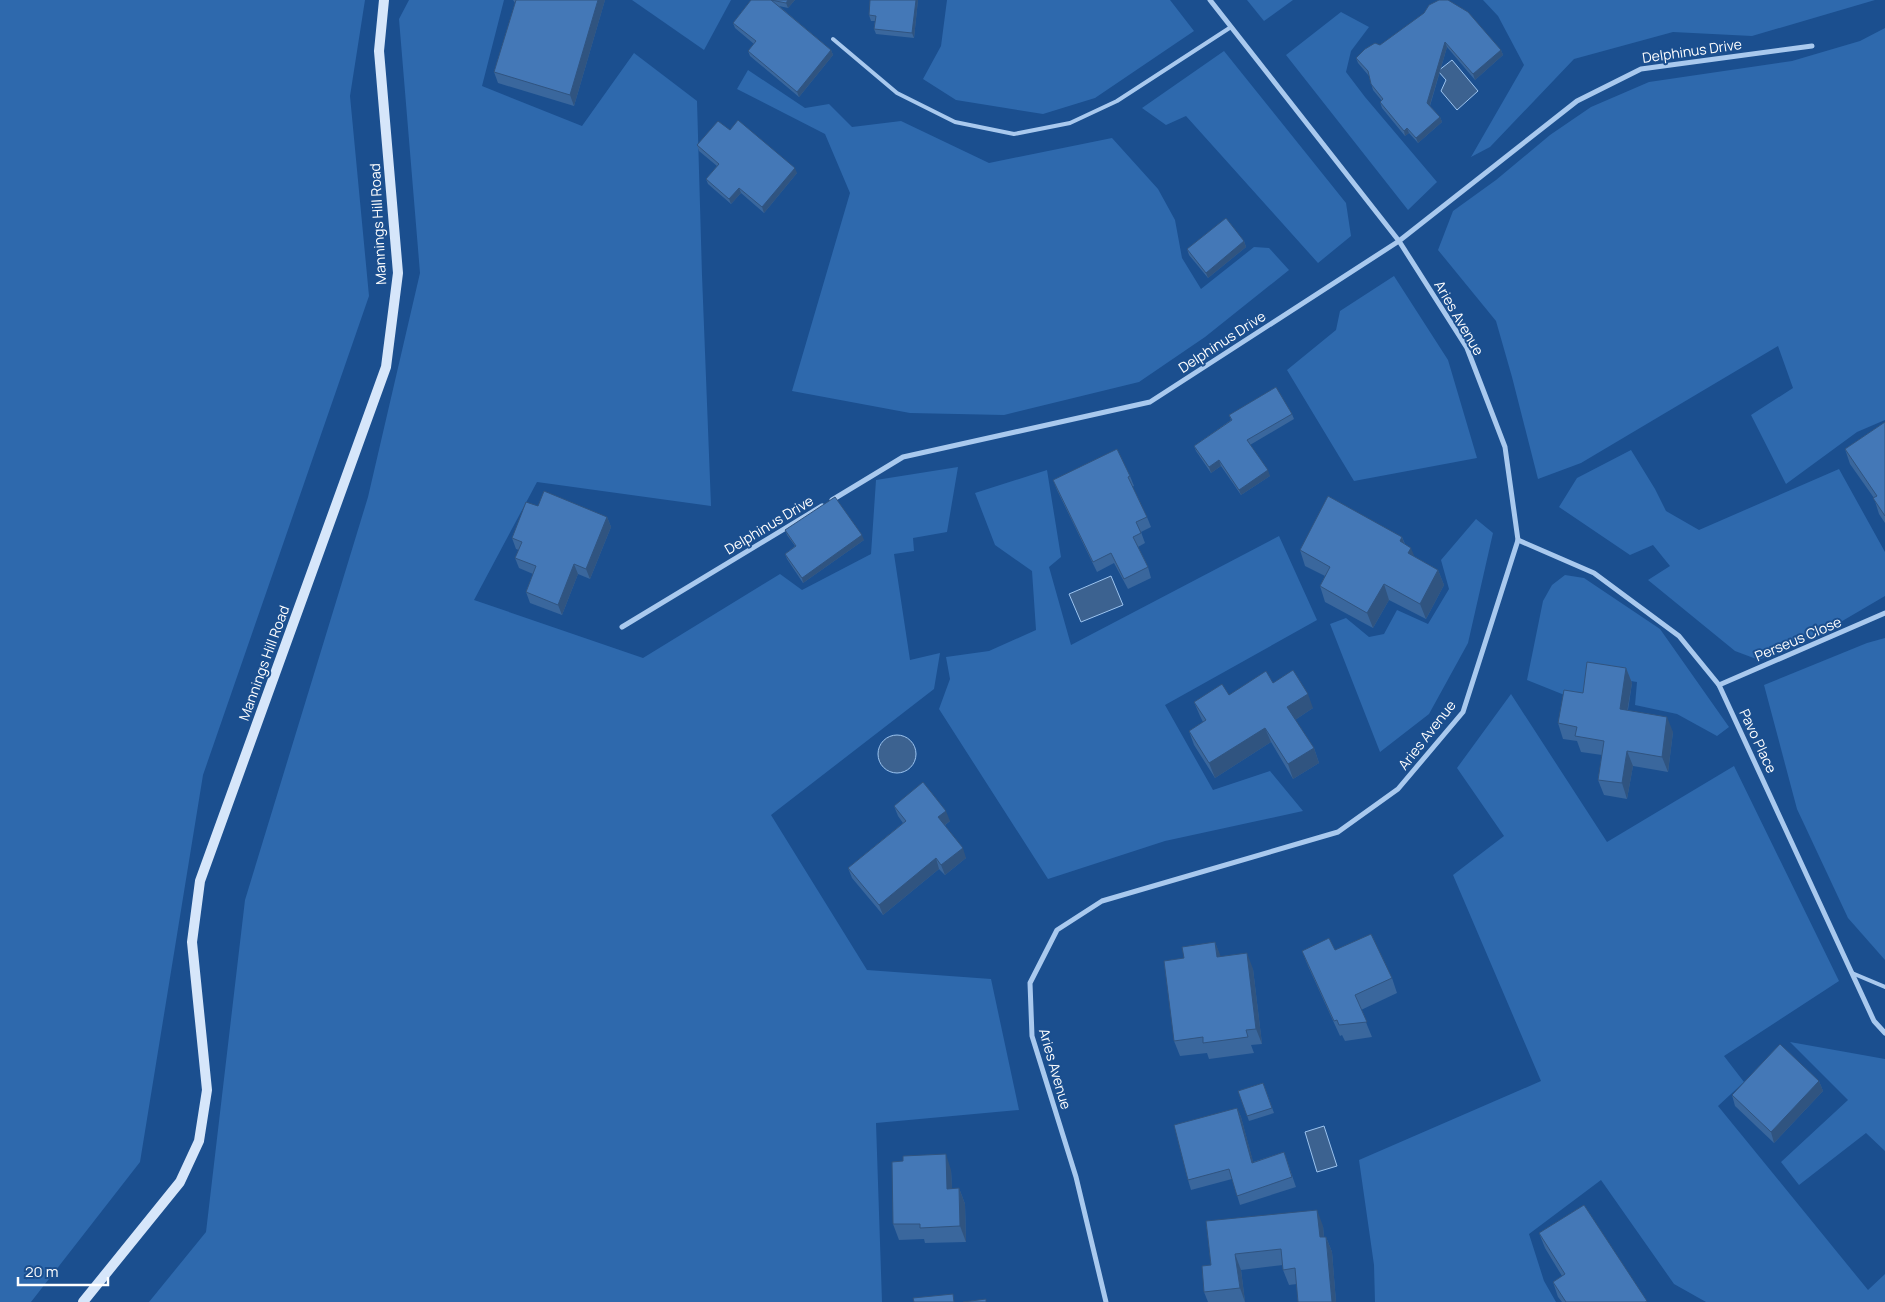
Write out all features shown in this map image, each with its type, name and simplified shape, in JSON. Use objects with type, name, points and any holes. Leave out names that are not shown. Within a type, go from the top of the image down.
[{"type":"main road","name":"Mannings Hill Road","points":[[83,1302],[180,1182],[199,1141],[207,1090],[192,942],[200,881],[386,367],[398,273],[379,51],[384,0]]},
{"type":"street","name":"Aries Avenue","points":[[1106,1302],[1076,1178],[1032,1036],[1030,983],[1057,930],[1102,900],[1338,832],[1398,789],[1463,712],[1518,540],[1505,447],[1467,348],[1399,242],[1210,0]]},
{"type":"street","name":"Delphinus Drive","points":[[622,627],[903,457],[1150,402],[1399,242],[1578,101],[1641,69],[1812,46]]},
{"type":"street","name":"Pavo Place","points":[[1518,540],[1594,573],[1679,636],[1719,685],[1874,1021],[1885,1033]]},
{"type":"street","name":"Perseus Close","points":[[1719,685],[1885,613]]},
{"type":"lane","points":[[834,40],[896,93],[955,122],[1014,134],[1070,123],[1117,101],[1231,27]]},
{"type":"lane","points":[[1852,973],[1885,987]]},
{"type":"shaded area","points":[[0,0],[365,0],[350,96],[369,296],[203,775],[140,1162],[31,1302],[0,1302]]},
{"type":"shaded area","points":[[409,0],[504,0],[482,86],[582,126],[634,53],[697,101],[711,506],[537,482],[474,600],[643,658],[780,574],[802,590],[871,554],[876,480],[958,467],[947,532],[913,538],[914,551],[894,554],[910,660],[940,653],[934,689],[771,815],[867,970],[991,979],[1019,1110],[876,1123],[882,1302],[149,1302],[206,1232],[245,900],[368,497],[420,273],[399,19]]},
{"type":"shaded area","points":[[632,0],[731,0],[704,50]]},
{"type":"shaded area","points":[[947,0],[1170,0],[1194,31],[1095,98],[1043,114],[956,100],[923,79],[941,46]]},
{"type":"shaded area","points":[[1247,0],[1293,0],[1264,21]]},
{"type":"shaded area","points":[[1483,0],[1875,0],[1752,36],[1673,32],[1574,59],[1490,147],[1471,157],[1524,65],[1498,16]]},
{"type":"shaded area","points":[[1341,12],[1369,27],[1351,51],[1346,72],[1437,182],[1408,210],[1286,55]]},
{"type":"shaded area","points":[[1885,28],[1885,420],[1857,432],[1786,484],[1751,415],[1793,388],[1778,346],[1581,463],[1538,479],[1496,321],[1438,250],[1453,211],[1496,180],[1550,135],[1591,107],[1649,82],[1792,61],[1860,41]]},
{"type":"shaded area","points":[[1224,51],[1346,203],[1351,236],[1318,263],[1186,116],[1166,125],[1142,108]]},
{"type":"shaded area","points":[[1452,60],[1478,91],[1457,110],[1441,91],[1446,80],[1438,71]]},
{"type":"shaded area","points":[[748,70],[805,108],[829,104],[852,127],[901,121],[989,163],[1112,138],[1158,189],[1175,220],[1182,258],[1201,289],[1254,247],[1269,248],[1289,270],[1205,337],[1139,382],[1004,415],[910,413],[792,391],[850,193],[825,134],[737,89]]},
{"type":"shaded area","points":[[1394,276],[1448,360],[1477,458],[1354,481],[1287,370],[1336,330],[1340,311]]},
{"type":"shaded area","points":[[1631,450],[1666,511],[1699,530],[1839,469],[1885,552],[1885,596],[1832,627],[1759,660],[1735,651],[1648,580],[1670,566],[1653,545],[1630,555],[1559,507],[1577,478]]},
{"type":"shaded area","points":[[1047,470],[1061,557],[1049,567],[1071,645],[1279,536],[1317,620],[1165,705],[1213,790],[1270,771],[1303,811],[1165,841],[1048,879],[939,709],[950,679],[946,657],[989,651],[1036,630],[1032,571],[995,545],[975,493]]},
{"type":"shaded area","points":[[1476,519],[1493,533],[1468,643],[1429,714],[1380,752],[1330,624],[1346,618],[1369,637],[1384,634],[1397,610],[1428,624],[1449,589],[1441,560]]},
{"type":"shaded area","points":[[1565,575],[1584,578],[1660,629],[1729,727],[1717,736],[1677,714],[1635,705],[1637,682],[1588,674],[1582,702],[1527,680],[1543,601],[1552,585]]},
{"type":"shaded area","points":[[1111,576],[1123,605],[1081,622],[1069,594]]},
{"type":"shaded area","points":[[1885,638],[1885,960],[1848,918],[1797,809],[1764,685],[1867,643]]},
{"type":"shaded area","points":[[1511,694],[1607,842],[1734,766],[1839,981],[1724,1056],[1744,1082],[1718,1106],[1868,1290],[1885,1274],[1885,1302],[1706,1302],[1674,1284],[1601,1180],[1529,1234],[1544,1281],[1556,1302],[1375,1302],[1374,1265],[1359,1160],[1541,1081],[1453,875],[1504,836],[1457,768]]},
{"type":"shaded area","points":[[897,735],[904,736],[910,741],[915,747],[915,761],[910,767],[904,772],[897,773],[890,772],[884,767],[879,761],[878,754],[879,747],[884,741],[890,736]]},
{"type":"shaded area","points":[[1790,1042],[1885,1059],[1885,1151],[1866,1133],[1799,1185],[1781,1162],[1848,1100]]},
{"type":"shaded area","points":[[1324,1126],[1337,1166],[1317,1172],[1305,1132]]},
{"type":"building","points":[[516,0],[598,0],[570,95],[494,72]]},
{"type":"building","points":[[751,0],[771,0],[831,50],[797,92],[748,51],[756,41],[733,23]]},
{"type":"building","points":[[771,0],[788,0],[786,3]]},
{"type":"building","points":[[870,0],[916,0],[912,33],[874,29],[876,16],[869,15]]},
{"type":"building","points":[[1439,0],[1448,0],[1468,12],[1501,50],[1473,74],[1445,42],[1427,103],[1440,117],[1416,138],[1407,128],[1404,131],[1380,102],[1383,99],[1371,84],[1368,71],[1356,58],[1375,43],[1380,45],[1424,13],[1429,5]]},
{"type":"building","points":[[738,120],[795,168],[762,207],[739,188],[729,199],[706,179],[719,164],[697,145],[718,121],[730,130]]},
{"type":"building","points":[[1226,218],[1244,241],[1206,273],[1187,249]]},
{"type":"building","points":[[1276,387],[1292,414],[1247,440],[1268,470],[1239,490],[1219,460],[1209,467],[1194,446],[1232,420],[1229,415]]},
{"type":"building","points":[[1885,422],[1885,516],[1873,498],[1877,496],[1845,449]]},
{"type":"building","points":[[1117,449],[1147,517],[1136,522],[1141,533],[1133,537],[1148,567],[1124,579],[1111,553],[1093,562],[1053,480]]},
{"type":"building","points":[[544,491],[607,517],[586,569],[574,564],[558,605],[526,592],[536,566],[515,558],[522,542],[512,538],[526,502],[538,506]]},
{"type":"building","points":[[1328,496],[1402,537],[1400,541],[1411,548],[1408,553],[1438,570],[1420,604],[1384,584],[1367,613],[1320,586],[1330,567],[1300,550]]},
{"type":"building","points":[[835,497],[862,535],[802,578],[785,554],[796,546],[785,530]]},
{"type":"building","points":[[1587,662],[1626,668],[1620,709],[1667,717],[1662,757],[1627,751],[1622,783],[1598,780],[1604,741],[1575,736],[1577,727],[1558,723],[1564,690],[1583,693]]},
{"type":"building","points":[[1293,670],[1308,694],[1287,707],[1314,748],[1288,764],[1265,728],[1209,763],[1189,731],[1206,720],[1194,702],[1222,684],[1229,695],[1266,671],[1273,683]]},
{"type":"building","points":[[923,782],[946,811],[938,817],[963,848],[941,865],[936,858],[879,905],[848,868],[906,821],[894,806]]},
{"type":"building","points":[[1371,934],[1392,978],[1355,995],[1367,1022],[1339,1025],[1337,1020],[1334,1021],[1302,951],[1329,938],[1335,950]]},
{"type":"building","points":[[1215,942],[1217,957],[1247,953],[1256,1029],[1246,1030],[1248,1037],[1203,1043],[1203,1037],[1174,1041],[1164,961],[1184,958],[1182,947]]},
{"type":"building","points":[[1780,1044],[1819,1081],[1771,1132],[1732,1095]]},
{"type":"building","points":[[1263,1083],[1272,1108],[1247,1116],[1238,1091]]},
{"type":"building","points":[[1237,1108],[1252,1163],[1284,1152],[1292,1177],[1237,1196],[1229,1169],[1188,1180],[1174,1125]]},
{"type":"building","points":[[946,1154],[947,1189],[959,1188],[960,1226],[920,1228],[920,1224],[893,1224],[892,1162],[903,1161],[903,1156]]},
{"type":"building","points":[[1584,1205],[1647,1301],[1566,1302],[1553,1282],[1565,1274],[1539,1233]]},
{"type":"building","points":[[1317,1210],[1320,1237],[1326,1237],[1332,1302],[1298,1302],[1295,1268],[1283,1270],[1281,1249],[1235,1254],[1240,1288],[1204,1292],[1202,1266],[1211,1265],[1206,1221]]},
{"type":"building","points":[[953,1294],[954,1302],[914,1302],[913,1298]]},
{"type":"building","points":[[986,1299],[986,1302],[963,1302]]}]
